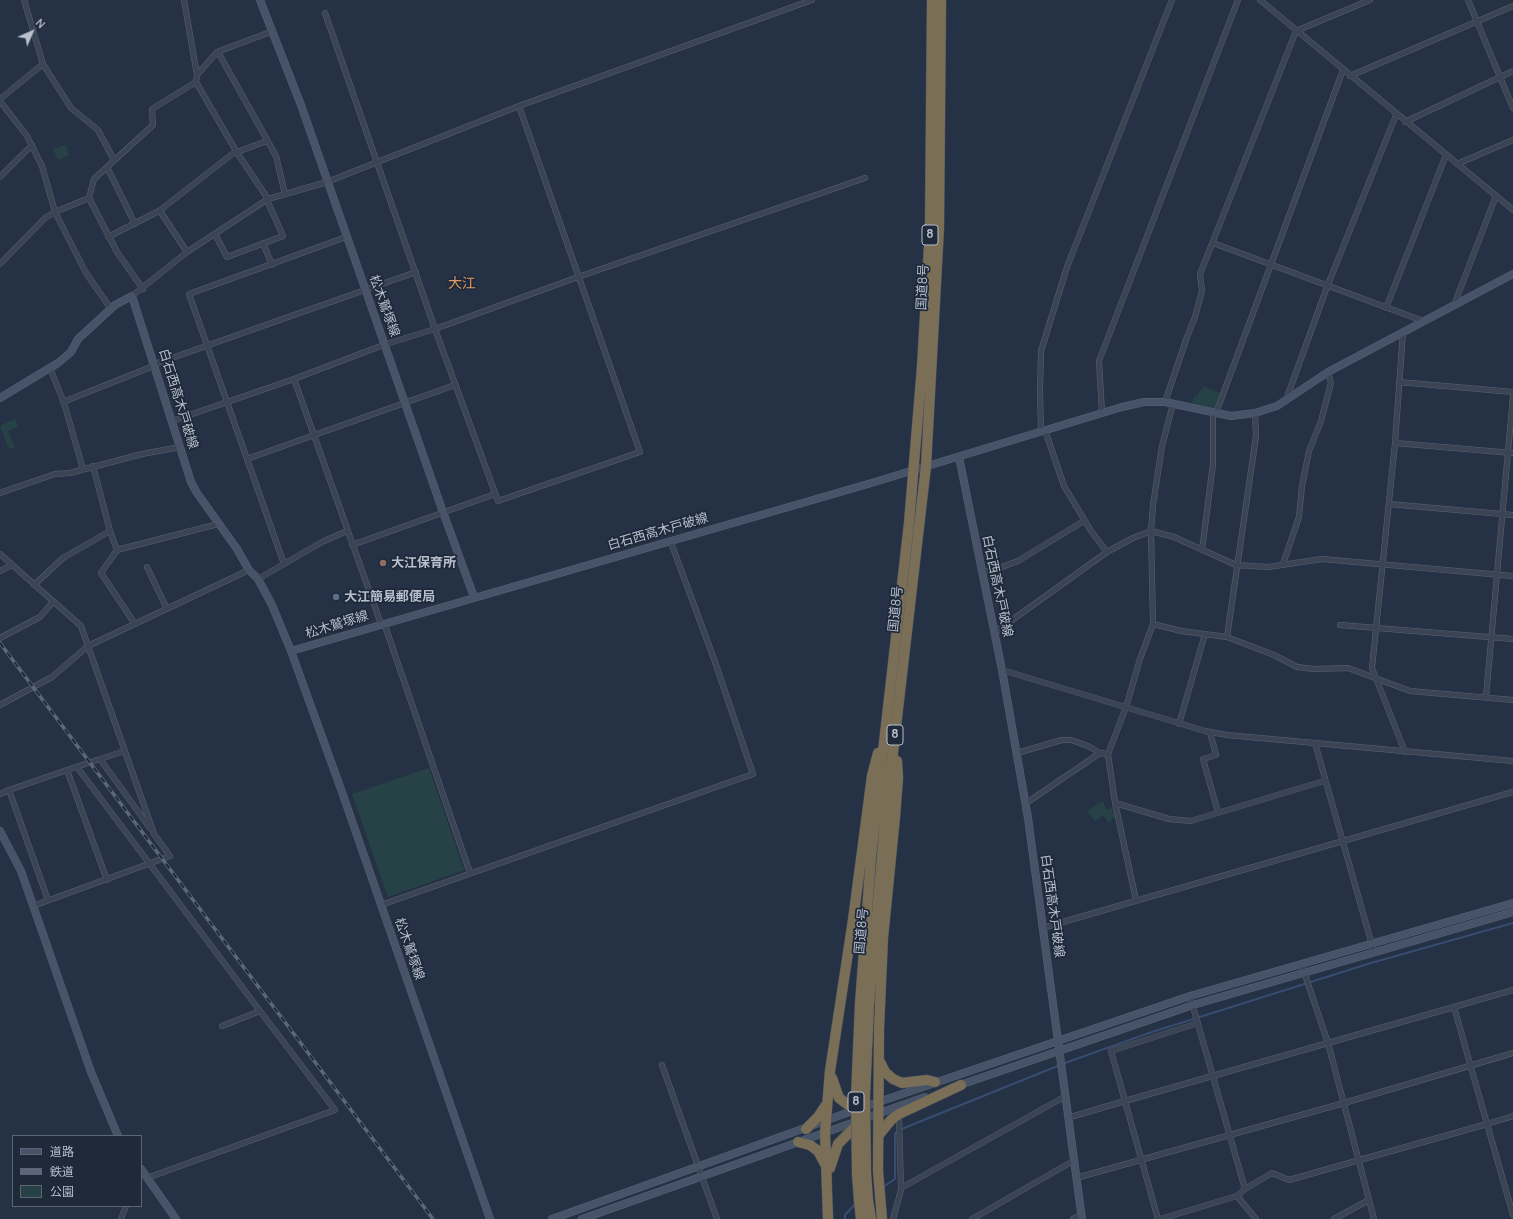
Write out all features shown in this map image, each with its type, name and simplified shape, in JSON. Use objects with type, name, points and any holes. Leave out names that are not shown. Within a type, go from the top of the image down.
[{"type":"highway","name":"国道8号","points":[[861,1219],[866,1173],[864,1004],[871,857],[914,470],[922,367],[930,228],[932,0]]},
{"type":"highway","name":"国道8号","points":[[864,1004],[926,466],[939,228],[941,0]]},
{"type":"highway","points":[[828,1219],[828,1178],[825,1133],[830,1071],[854,920],[872,776],[889,704]]},
{"type":"highway","points":[[882,1219],[878,1172],[878,1103],[880,1062],[879,1028],[883,938],[898,778],[895,733]]},
{"type":"highway","points":[[880,1062],[885,1072],[893,1079],[902,1083],[927,1080],[935,1082]]},
{"type":"highway","points":[[830,1071],[839,1098],[855,1110],[878,1114]]},
{"type":"highway","points":[[878,1136],[891,1120],[899,1114],[961,1085]]},
{"type":"highway","points":[[806,1129],[818,1117],[828,1100]]},
{"type":"highway","points":[[828,1178],[838,1144],[864,1118]]},
{"type":"highway","points":[[798,1142],[810,1145],[824,1158],[828,1178]]},
{"type":"highway","name":"国道8号","points":[[864,1200],[871,1219]]},
{"type":"main road","name":"松木鷲塚線","points":[[260,0],[273,31],[346,237],[386,344],[405,403],[474,597],[291,651],[490,1219]]},
{"type":"main road","points":[[956,458],[1043,430],[1144,402],[1169,403],[1231,416],[1255,413],[1286,400],[1328,372],[1513,274]]},
{"type":"main road","name":"白石西高木戸破線","points":[[132,296],[191,482],[218,524],[237,549],[249,570],[258,580],[272,605],[291,651]]},
{"type":"main road","points":[[0,398],[50,368],[71,352],[78,339],[111,309],[132,296]]},
{"type":"main road","name":"白石西高木戸破線","points":[[474,597],[956,458],[982,572],[1017,753],[1058,1040],[1064,1097],[1081,1217]]},
{"type":"main road","points":[[0,831],[21,871],[91,1072],[118,1135]]},
{"type":"main road","points":[[552,1219],[935,1082],[1190,996],[1513,903]]},
{"type":"main road","points":[[582,1219],[864,1118],[1193,1005],[1513,912]]},
{"type":"main road","points":[[142,1171],[176,1219]]},
{"type":"street","points":[[24,0],[43,64],[71,108],[98,130],[114,160]]},
{"type":"street","points":[[184,0],[197,75],[196,82],[236,152],[267,200],[283,236],[227,257],[215,234]]},
{"type":"street","points":[[132,296],[143,289],[187,252],[267,200],[327,182],[376,161],[519,106],[812,0]]},
{"type":"street","points":[[1107,552],[1084,521],[1064,486],[1043,430],[1040,391],[1042,351],[1067,267],[1172,0]]},
{"type":"street","points":[[1102,413],[1099,361],[1238,0]]},
{"type":"street","points":[[1260,0],[1396,115],[1512,209]]},
{"type":"street","points":[[1136,900],[1115,803],[1108,754],[1126,707],[1140,659],[1153,624],[1150,531],[1152,505],[1169,403],[1187,337],[1195,317],[1202,292],[1200,274],[1296,31],[1370,0]]},
{"type":"street","points":[[1468,0],[1513,108]]},
{"type":"street","points":[[1350,76],[1513,6]]},
{"type":"street","points":[[325,14],[435,329],[498,501],[640,452],[519,106]]},
{"type":"street","points":[[197,75],[218,52],[273,31]]},
{"type":"street","points":[[218,52],[276,156],[285,194]]},
{"type":"street","points":[[43,64],[0,100],[32,145],[42,166],[54,212],[86,273],[111,309]]},
{"type":"street","points":[[1202,550],[1213,464],[1214,412],[1343,70]]},
{"type":"street","points":[[1405,122],[1513,71]]},
{"type":"street","points":[[143,289],[108,237],[89,198],[94,179],[153,125],[152,109],[196,82]]},
{"type":"street","points":[[1286,400],[1327,286],[1396,115]]},
{"type":"street","points":[[1457,164],[1513,140]]},
{"type":"street","points":[[108,237],[160,210],[236,152],[267,141]]},
{"type":"street","points":[[0,177],[32,145]]},
{"type":"street","points":[[1386,308],[1446,156]]},
{"type":"street","points":[[106,167],[135,224]]},
{"type":"street","points":[[172,421],[294,379],[386,344],[435,329],[578,277],[865,178]]},
{"type":"street","points":[[1454,305],[1496,196]]},
{"type":"street","points":[[0,264],[45,218],[54,212],[89,198]]},
{"type":"street","points":[[160,210],[187,252]]},
{"type":"street","points":[[284,564],[189,294],[346,237]]},
{"type":"street","points":[[264,243],[272,265]]},
{"type":"street","points":[[1213,243],[1423,321]]},
{"type":"street","points":[[64,402],[155,365],[416,272]]},
{"type":"street","points":[[1403,332],[1395,443],[1372,668],[1405,752]]},
{"type":"street","points":[[50,368],[64,402],[83,469]]},
{"type":"street","points":[[1283,564],[1299,517],[1302,486],[1309,451],[1321,421],[1331,383],[1328,372]]},
{"type":"street","points":[[294,379],[470,873]]},
{"type":"street","points":[[1399,382],[1513,392]]},
{"type":"street","points":[[247,459],[455,385]]},
{"type":"street","points":[[1486,697],[1502,514],[1511,453],[1513,396]]},
{"type":"street","points":[[1227,637],[1236,566],[1256,436],[1255,413]]},
{"type":"street","points":[[1395,443],[1511,453]]},
{"type":"street","points":[[0,493],[55,474],[70,473],[142,454],[180,448]]},
{"type":"street","points":[[93,466],[110,531],[117,550]]},
{"type":"street","points":[[352,545],[496,494]]},
{"type":"street","points":[[1388,504],[1513,515]]},
{"type":"street","points":[[982,572],[994,570],[1018,561],[1084,521]]},
{"type":"street","points":[[135,624],[101,573],[117,550],[218,524]]},
{"type":"street","points":[[34,585],[64,558],[110,531]]},
{"type":"street","points":[[258,580],[322,542],[347,531]]},
{"type":"street","points":[[994,633],[1107,552],[1150,531],[1174,537],[1236,566],[1268,567],[1322,559],[1513,576]]},
{"type":"street","points":[[381,905],[753,774],[714,659],[670,540]]},
{"type":"street","points":[[0,554],[81,626],[154,834]]},
{"type":"street","points":[[0,571],[12,565]]},
{"type":"street","points":[[147,567],[167,609]]},
{"type":"street","points":[[0,705],[52,677],[88,646],[249,570]]},
{"type":"street","points":[[0,638],[40,616],[53,602]]},
{"type":"street","points":[[1153,624],[1227,637],[1274,655],[1297,667],[1314,669],[1348,668],[1374,676],[1410,691],[1513,700]]},
{"type":"street","points":[[1340,625],[1513,639]]},
{"type":"street","points":[[1179,724],[1205,634]]},
{"type":"street","points":[[1002,670],[1210,732],[1405,752],[1513,761]]},
{"type":"street","points":[[1210,732],[1216,755],[1203,759],[1218,812]]},
{"type":"street","points":[[1017,753],[1062,740],[1070,740],[1088,746],[1100,753],[1108,754]]},
{"type":"street","points":[[1315,743],[1324,781],[1374,952]]},
{"type":"street","points":[[0,794],[77,766],[125,751]]},
{"type":"street","points":[[1025,804],[1100,753]]},
{"type":"street","points":[[33,906],[170,856],[100,759]]},
{"type":"street","points":[[77,766],[335,1110],[147,1178]]},
{"type":"street","points":[[67,770],[107,880]]},
{"type":"street","points":[[1115,803],[1169,819],[1191,821],[1324,781]]},
{"type":"street","points":[[9,790],[48,900]]},
{"type":"street","points":[[1042,928],[1136,900],[1316,851],[1342,841],[1513,792]]},
{"type":"street","points":[[1301,963],[1328,1043],[1374,1219]]},
{"type":"street","points":[[1074,1116],[1125,1100],[1513,990]]},
{"type":"street","points":[[1190,996],[1245,1189]]},
{"type":"street","points":[[1454,1007],[1513,1215]]},
{"type":"street","points":[[222,1026],[260,1011]]},
{"type":"street","points":[[1198,1022],[1111,1051],[1159,1219],[1237,1196],[1245,1189],[1272,1173],[1289,1180],[1513,1116]]},
{"type":"street","points":[[1076,1178],[1344,1103],[1513,1053]]},
{"type":"street","points":[[662,1065],[717,1219]]},
{"type":"street","points":[[901,1188],[1064,1097]]},
{"type":"street","points":[[893,1219],[901,1188],[899,1114]]},
{"type":"street","points":[[972,1219],[1073,1161]]},
{"type":"street","points":[[1237,1196],[1256,1219]]},
{"type":"street","points":[[1334,1219],[1369,1200]]},
{"type":"street","points":[[121,1219],[126,1207]]},
{"type":"street","points":[[1073,1219],[1081,1217]]},
{"type":"green space","points":[[66,145],[69,155],[58,160],[53,149]]},
{"type":"green space","points":[[1204,387],[1220,393],[1214,408],[1192,403],[1194,396],[1196,396]]},
{"type":"green space","points":[[15,419],[18,426],[8,431],[15,447],[9,449],[0,426]]},
{"type":"green space","points":[[429,768],[464,870],[388,897],[352,794]]},
{"type":"green space","points":[[1103,801],[1106,810],[1112,808],[1115,817],[1111,819],[1111,822],[1109,822],[1103,815],[1095,821],[1087,811]]},
{"type":"waterway","points":[[883,1187],[895,1179],[895,1133],[904,1128],[1065,1063],[1149,1033],[1371,963],[1513,923]]},
{"type":"waterway","points":[[845,1219],[845,1215],[855,1204]]},
{"type":"railway","points":[[0,643],[433,1219]]},
{"type":"place","name":"大江保育所","points":[[383,563]]},
{"type":"place","name":"大江簡易郵便局","points":[[336,597]]},
{"type":"district","name":"大江","points":[[462,284]]}]
